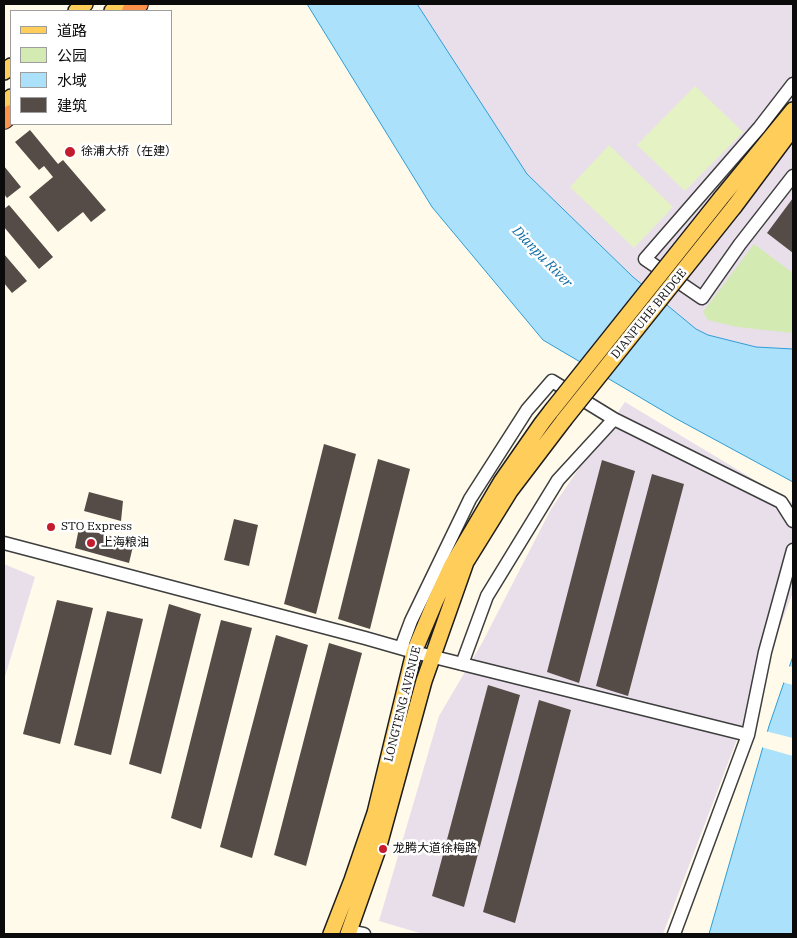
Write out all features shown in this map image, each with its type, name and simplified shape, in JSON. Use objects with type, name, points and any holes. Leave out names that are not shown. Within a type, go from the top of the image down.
[{"type":"main road","points":[[6,114],[10,100]]},
{"type":"main road","points":[[728,203],[793,110]]},
{"type":"main road","points":[[728,203],[793,128]]},
{"type":"main road","name":"DIANPUHE BRIDGE","points":[[552,410],[728,203]]},
{"type":"main road","name":"DIANPUHE BRIDGE","points":[[564,420],[728,203]]},
{"type":"main road","name":"LONGTENG AVENUE","points":[[331,934],[375,813],[408,650],[435,602],[452,565],[501,482],[552,410]]},
{"type":"main road","name":"LONGTENG AVENUE","points":[[354,933],[424,681],[466,562],[510,490],[564,420]]},
{"type":"street","points":[[793,84],[760,128],[645,260],[702,298],[740,244],[793,176]]},
{"type":"street","points":[[408,650],[411,621],[470,499],[527,410],[552,381],[614,419],[781,502],[793,521]]},
{"type":"street","points":[[462,664],[487,596],[558,480],[614,419]]},
{"type":"street","points":[[4,543],[462,664],[748,735]]},
{"type":"street","points":[[674,934],[748,735],[764,652],[793,550]]},
{"type":"shaded area","points":[[417,4],[793,4],[793,349],[756,347],[708,335],[696,329],[633,277],[527,174]]},
{"type":"shaded area","points":[[625,402],[793,503],[793,592],[663,934],[423,934],[379,921],[439,716],[482,643],[551,509]]},
{"type":"shaded area","points":[[4,564],[35,577],[4,680]]},
{"type":"green space","points":[[695,86],[743,132],[685,191],[637,145]]},
{"type":"green space","points":[[609,145],[673,207],[634,248],[570,187]]},
{"type":"green space","points":[[754,244],[793,273],[793,333],[737,327],[708,320],[703,312]]},
{"type":"water","name":"Dianpu River","points":[[307,4],[417,4],[527,174],[633,277],[696,329],[708,335],[756,347],[793,349],[793,482],[675,418],[543,340],[432,207]]},
{"type":"water","points":[[793,656],[793,934],[709,934],[769,726]]},
{"type":"pier","points":[[787,666],[793,667],[793,685],[782,682]]},
{"type":"pier","points":[[765,731],[793,738],[793,756],[761,747]]},
{"type":"building","points":[[30,130],[58,164],[63,160],[106,210],[91,222],[83,212],[58,232],[29,197],[53,177],[44,166],[39,170],[15,142]]},
{"type":"building","points":[[4,166],[21,187],[7,198],[4,194]]},
{"type":"building","points":[[793,198],[793,253],[767,233]]},
{"type":"building","points":[[9,205],[53,257],[39,269],[4,227],[4,209]]},
{"type":"building","points":[[4,254],[27,281],[12,293],[4,283]]},
{"type":"building","points":[[324,444],[356,454],[316,614],[284,604]]},
{"type":"building","points":[[378,459],[410,469],[370,629],[338,619]]},
{"type":"building","points":[[602,460],[635,471],[579,683],[547,672]]},
{"type":"building","points":[[652,474],[684,484],[628,696],[596,686]]},
{"type":"building","points":[[89,492],[123,501],[121,521],[84,511]]},
{"type":"building","points":[[234,519],[258,525],[249,566],[224,560]]},
{"type":"building","points":[[79,528],[134,542],[129,563],[75,548]]},
{"type":"building","points":[[57,600],[93,608],[60,744],[23,734]]},
{"type":"building","points":[[169,604],[201,614],[161,774],[129,764]]},
{"type":"building","points":[[107,611],[143,619],[111,755],[74,745]]},
{"type":"building","points":[[221,620],[252,628],[201,829],[171,818]]},
{"type":"building","points":[[276,635],[308,645],[252,858],[220,847]]},
{"type":"building","points":[[329,643],[362,653],[306,866],[274,855]]},
{"type":"building","points":[[488,685],[520,695],[464,907],[432,896]]},
{"type":"building","points":[[539,700],[571,710],[515,923],[483,912]]},
{"type":"place","name":"徐浦大桥（在建）","points":[[70,152]]},
{"type":"place","name":"STO Express","points":[[51,527]]},
{"type":"place","name":"上海粮油","points":[[91,543]]},
{"type":"place","name":"龙腾大道徐梅路","points":[[383,849]]}]
